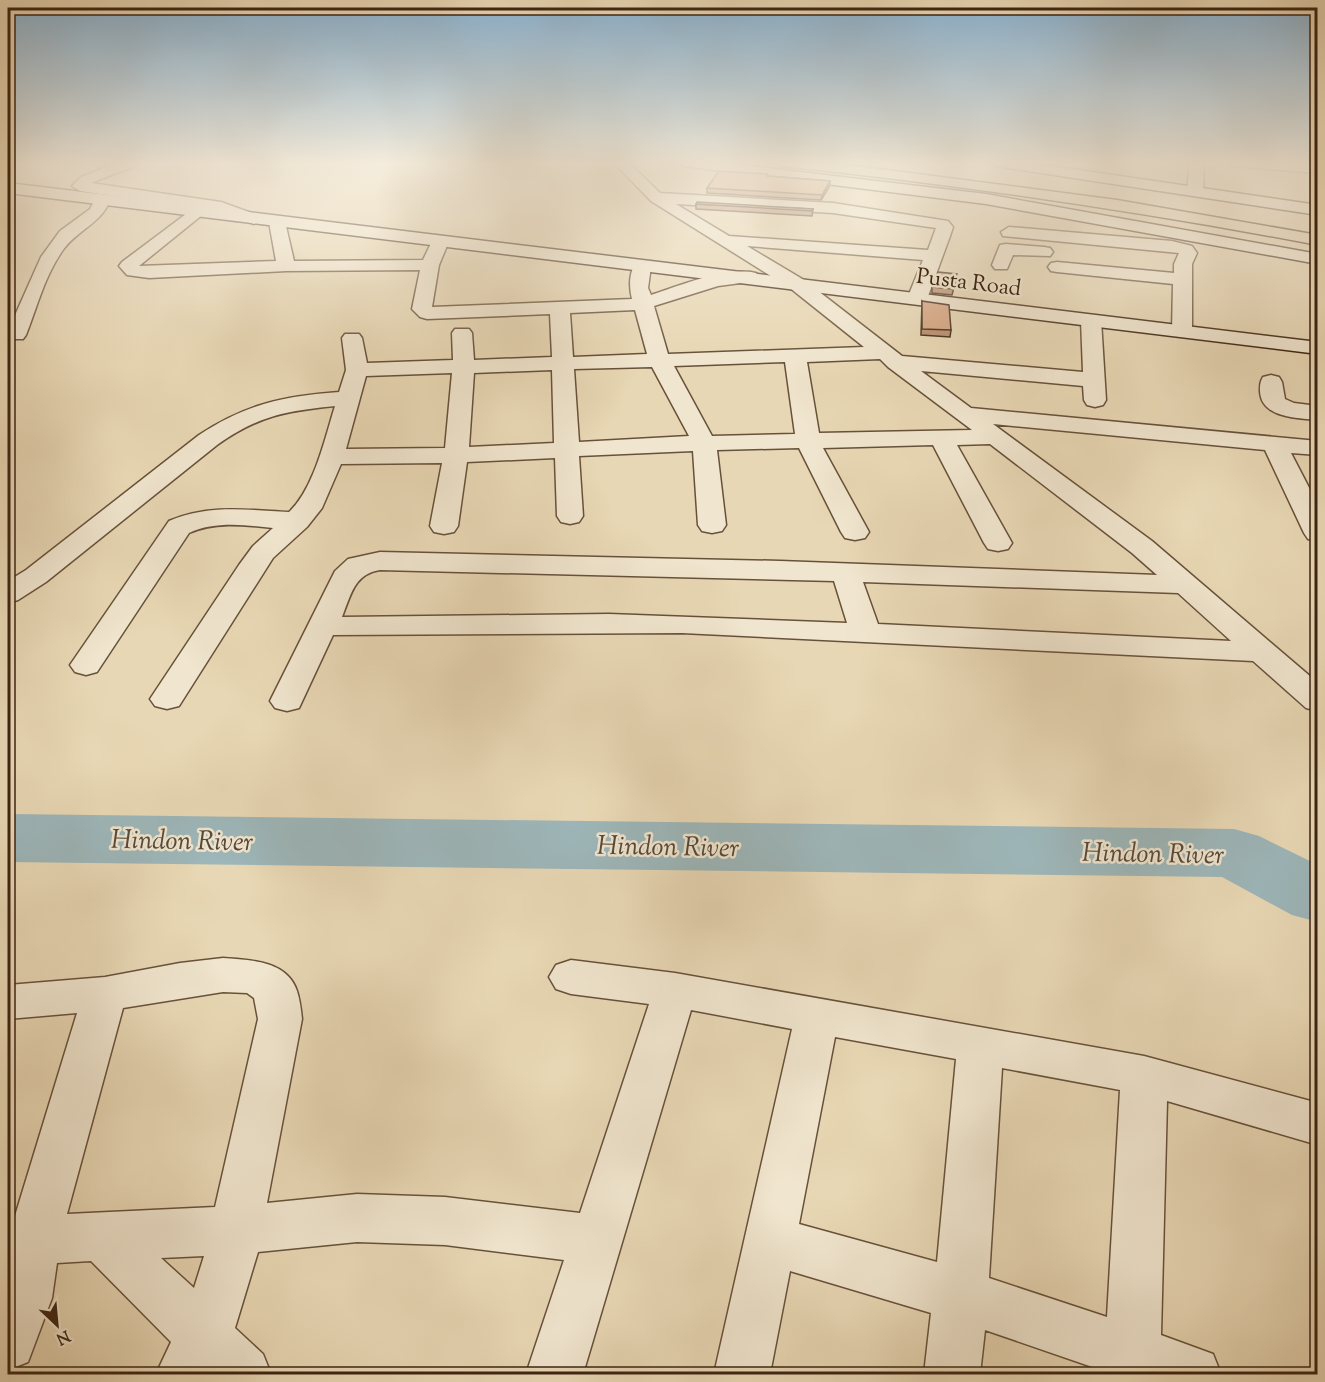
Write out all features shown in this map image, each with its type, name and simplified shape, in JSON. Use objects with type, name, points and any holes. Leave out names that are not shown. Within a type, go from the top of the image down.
[{"type":"main road","points":[[1241,226],[1317,240]]},
{"type":"street","points":[[16,335],[46,264],[64,237],[79,226]]},
{"type":"street","points":[[178,226],[128,266],[133,271],[149,273],[228,278],[286,266],[430,265]]},
{"type":"street","points":[[278,226],[286,266]]},
{"type":"street","name":"Pusta Road","points":[[314,226],[440,242],[641,286],[750,278],[1317,348]]},
{"type":"street","points":[[703,226],[796,284],[889,358],[1142,547],[1262,652],[1313,693]]},
{"type":"street","points":[[916,299],[944,226]]},
{"type":"street","points":[[1012,226],[1006,248],[1183,272]]},
{"type":"street","points":[[1140,226],[1317,259]]},
{"type":"street","points":[[871,230],[942,236]]},
{"type":"street","points":[[727,240],[934,256]]},
{"type":"street","points":[[440,242],[430,265],[422,309],[427,313],[560,308],[641,286]]},
{"type":"street","points":[[1057,267],[1183,272]]},
{"type":"street","points":[[1182,332],[1183,272]]},
{"type":"street","points":[[583,288],[750,278]]},
{"type":"street","points":[[641,286],[659,359],[704,443],[712,525]]},
{"type":"street","points":[[560,308],[570,516]]},
{"type":"street","points":[[1091,320],[1096,426]]},
{"type":"street","points":[[444,526],[456,454],[465,367],[462,333]]},
{"type":"street","points":[[167,699],[263,552],[309,508],[332,457],[357,370],[352,338]]},
{"type":"street","points":[[795,355],[808,442],[855,532]]},
{"type":"street","points":[[357,370],[795,355],[889,358],[1093,380]]},
{"type":"street","points":[[1271,382],[1272,400],[1276,405],[1290,410],[1317,413]]},
{"type":"street","points":[[8,594],[36,576],[208,440],[235,422],[257,413],[309,402],[349,398]]},
{"type":"street","points":[[965,414],[1274,442],[1317,448]]},
{"type":"street","points":[[332,457],[704,443],[995,437]]},
{"type":"street","points":[[941,438],[998,543]]},
{"type":"street","points":[[1274,442],[1317,533]]},
{"type":"street","points":[[86,665],[179,527],[190,520],[210,518],[297,521]]},
{"type":"street","points":[[287,701],[345,577],[358,565],[380,561],[846,573],[1185,585]]},
{"type":"street","points":[[846,573],[866,633]]},
{"type":"street","points":[[321,626],[609,623],[1262,652]]},
{"type":"street","points":[[8,1002],[105,994],[180,980],[223,975],[256,976],[275,990],[280,1019],[228,1267],[194,1355]]},
{"type":"street","points":[[571,977],[675,990],[1144,1076],[1317,1124]]},
{"type":"street","points":[[555,1374],[675,990]]},
{"type":"street","points":[[8,1342],[25,1298],[21,1241],[105,994]]},
{"type":"street","points":[[742,1374],[817,1016]]},
{"type":"street","points":[[952,1374],[961,1296],[980,1046]]},
{"type":"street","points":[[1132,1364],[1144,1076]]},
{"type":"street","points":[[21,1241],[236,1230],[357,1218],[445,1221],[596,1239]]},
{"type":"street","points":[[101,1236],[194,1355],[243,1374]]},
{"type":"street","points":[[770,1240],[961,1296],[1132,1364],[1193,1374]]},
{"type":"building","points":[[938,272],[957,274],[953,289],[932,287]]},
{"type":"building","points":[[922,301],[949,305],[951,330],[922,329]]},
{"type":"waterway","name":"Hindon River","points":[[8,838],[1234,853],[1318,896]]}]
